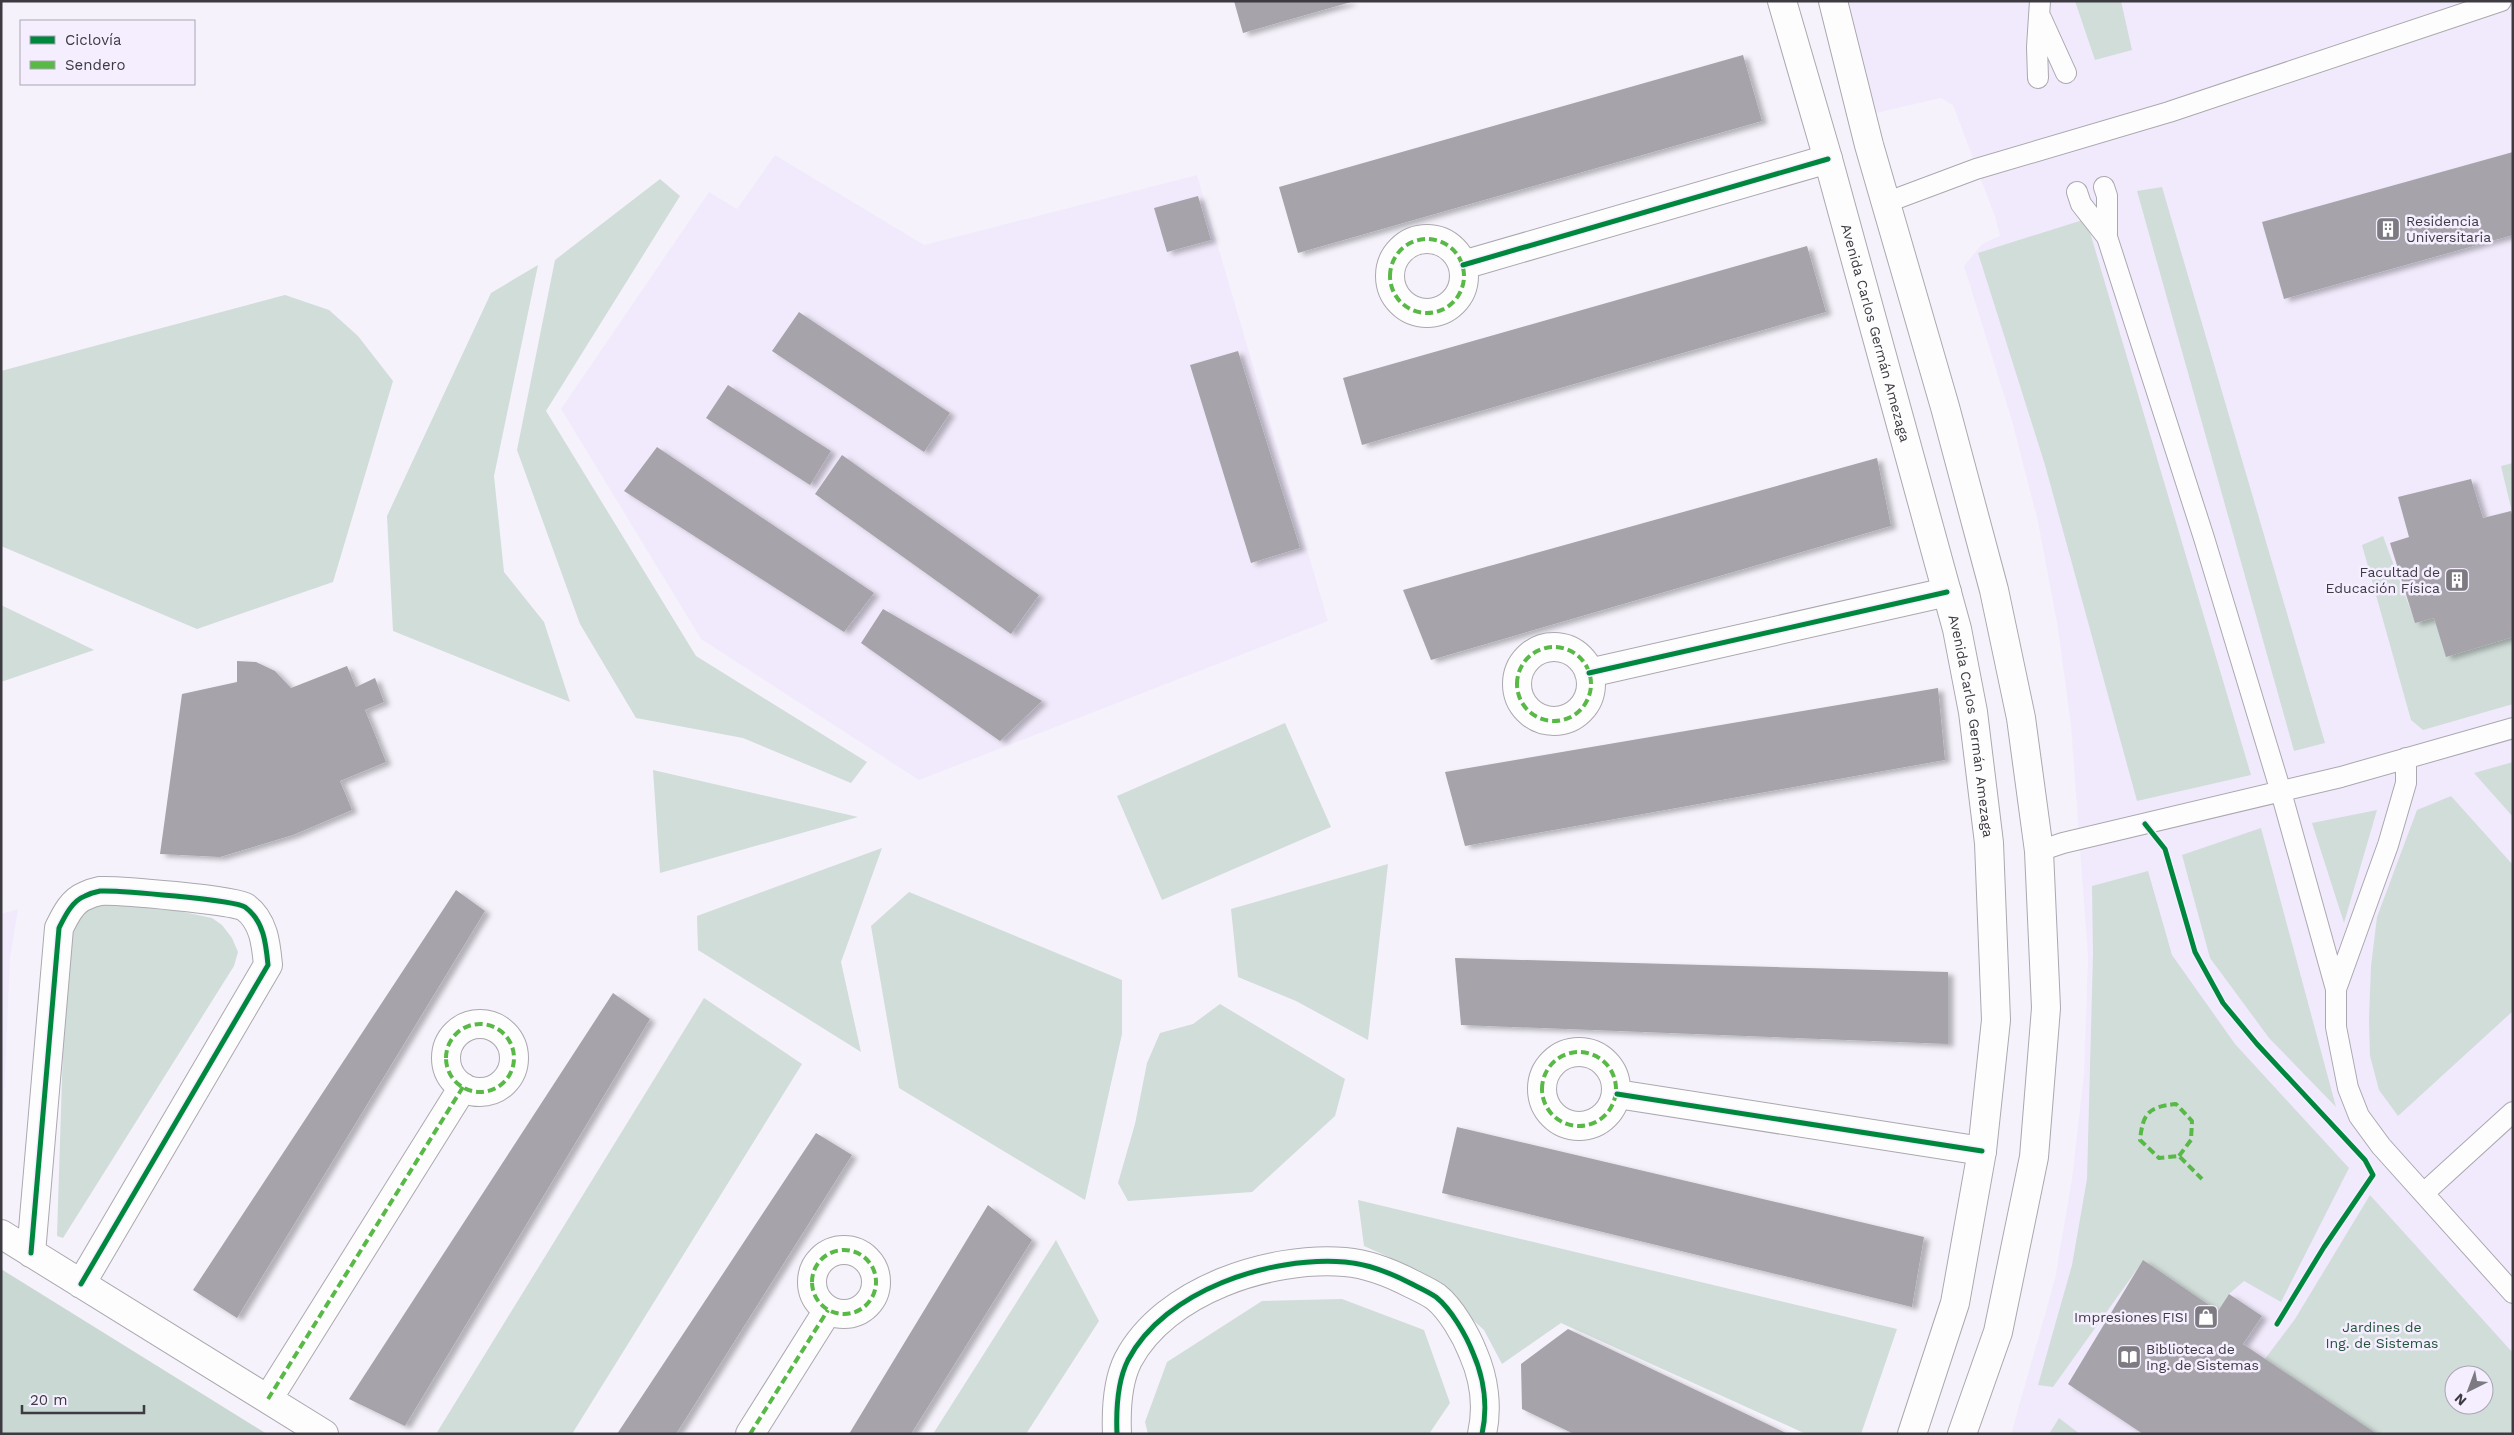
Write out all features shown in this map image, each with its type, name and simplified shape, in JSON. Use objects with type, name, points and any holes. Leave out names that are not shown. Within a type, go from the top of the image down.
[{"type":"street","name":"Avenida Carlos Germán Amezaga","points":[[1782,1],[1828,159],[1947,592],[1973,712],[1990,866],[1996,1020],[1982,1151],[1955,1303],[1912,1434]]},
{"type":"street","points":[[1833,1],[1869,145],[1945,407],[1994,590],[2021,718],[2039,851],[2046,1008],[2034,1157],[1998,1332],[1962,1434]]},
{"type":"street","points":[[1463,265],[1828,159],[1869,145]]},
{"type":"street","points":[[1589,674],[1947,592]]},
{"type":"street","points":[[31,1253],[59,928],[68,911],[84,896],[99,891],[178,896],[244,906],[258,921],[266,941],[268,965],[81,1284]]},
{"type":"street","points":[[268,1399],[463,1087]]},
{"type":"street","points":[[1617,1094],[1982,1151]]},
{"type":"street","points":[[1,1234],[324,1434]]},
{"type":"street","points":[[1118,1434],[1116,1404],[1128,1361],[1154,1324],[1191,1298],[1247,1273],[1301,1263],[1346,1262],[1387,1271],[1436,1297],[1465,1334],[1483,1375],[1484,1423],[1482,1434]]},
{"type":"street","points":[[750,1434],[828,1310]]},
{"type":"lane","points":[[1885,203],[1976,169],[2169,112],[2502,1]]},
{"type":"lane","points":[[2041,10],[2066,73]]},
{"type":"lane","points":[[2038,78],[2037,46],[2041,10]]},
{"type":"lane","points":[[2104,187],[2107,196],[2107,237],[2204,538],[2281,792],[2336,988],[2336,1027],[2348,1088],[2359,1116],[2381,1146],[2513,1292]]},
{"type":"lane","points":[[2077,192],[2081,204],[2107,237]]},
{"type":"lane","points":[[2039,851],[2063,843],[2281,792],[2513,728]]},
{"type":"lane","points":[[2336,988],[2388,845],[2406,783],[2406,758]]},
{"type":"lane","points":[[2424,1194],[2513,1112]]},
{"type":"shaded area","points":[[1843,1],[2513,1],[2513,1434],[2011,1434],[2055,1279],[2072,1179],[2084,1074],[2088,957],[2071,726],[2058,628],[2038,522],[2012,421],[1964,266],[1982,244],[2000,236],[1995,217],[1953,105],[1941,98],[1876,113]]},
{"type":"shaded area","points":[[775,155],[924,245],[1197,175],[1328,621],[919,780],[701,639],[561,409],[709,192],[737,209]]},
{"type":"shaded area","points":[[18,909],[10,958],[1,1164],[1,914]]},
{"type":"shaded area","points":[[1,1269],[267,1434],[1,1434]]},
{"type":"green space","points":[[2075,1],[2121,1],[2132,50],[2095,60]]},
{"type":"green space","points":[[660,179],[680,196],[546,411],[696,656],[867,762],[851,783],[743,738],[636,718],[580,624],[517,450],[555,260]]},
{"type":"green space","points":[[2162,187],[2325,743],[2294,751],[2137,191]]},
{"type":"green space","points":[[2086,219],[2251,775],[2137,801],[2045,465],[1978,253]]},
{"type":"green space","points":[[538,265],[494,476],[504,572],[544,622],[570,702],[393,631],[387,516],[491,293]]},
{"type":"green space","points":[[285,295],[329,310],[358,336],[393,381],[333,582],[197,629],[1,546],[1,371]]},
{"type":"green space","points":[[2513,463],[2513,512],[2512,512],[2501,466]]},
{"type":"green space","points":[[2383,536],[2415,622],[2434,618],[2513,637],[2513,704],[2423,730],[2411,720],[2362,545]]},
{"type":"green space","points":[[1,605],[94,650],[1,682]]},
{"type":"green space","points":[[1285,723],[1331,827],[1162,900],[1117,796]]},
{"type":"green space","points":[[2513,762],[2513,817],[2474,773]]},
{"type":"green space","points":[[653,770],[858,817],[660,873]]},
{"type":"green space","points":[[2451,796],[2513,865],[2513,1011],[2398,1116],[2379,1090],[2370,1056],[2371,966],[2377,917],[2417,810]]},
{"type":"green space","points":[[2377,810],[2344,923],[2312,823]]},
{"type":"green space","points":[[2261,828],[2336,1107],[2269,1038],[2210,958],[2182,855]]},
{"type":"green space","points":[[882,848],[841,962],[861,1052],[698,950],[697,916]]},
{"type":"green space","points":[[1388,864],[1368,1040],[1296,1001],[1238,977],[1231,909]]},
{"type":"green space","points":[[2148,871],[2172,955],[2235,1044],[2349,1168],[2281,1302],[2244,1281],[2229,1294],[2218,1311],[2143,1261],[2053,1387],[2038,1385],[2072,1265],[2087,1179],[2093,954],[2092,886]]},
{"type":"green space","points":[[909,892],[1122,980],[1122,1034],[1085,1200],[899,1088],[871,926]]},
{"type":"green space","points":[[103,901],[160,907],[212,918],[222,925],[232,938],[238,952],[234,966],[63,1238],[57,1236],[66,953],[73,927],[80,915],[93,905]]},
{"type":"green space","points":[[704,998],[802,1064],[572,1434],[436,1434]]},
{"type":"green space","points":[[1220,1004],[1345,1079],[1335,1116],[1252,1192],[1128,1201],[1118,1183],[1135,1124],[1147,1063],[1160,1033],[1193,1024]]},
{"type":"green space","name":"Jardines de Ing. de Sistemas","points":[[2370,1195],[2513,1353],[2513,1434],[2376,1434],[2265,1359],[2295,1319]]},
{"type":"green space","points":[[1358,1200],[1897,1329],[1861,1434],[1806,1434],[1561,1323],[1502,1364],[1484,1330],[1433,1284],[1402,1263],[1364,1246]]},
{"type":"green space","points":[[1056,1240],[1099,1321],[1026,1434],[933,1434]]},
{"type":"green space","points":[[1342,1299],[1424,1330],[1450,1403],[1429,1434],[1148,1434],[1145,1422],[1167,1362],[1262,1301]]},
{"type":"green space","points":[[2059,1418],[2080,1434],[2049,1434]]},
{"type":"building","points":[[1234,1],[1351,1],[1351,2],[1243,33]]},
{"type":"building","points":[[1743,55],[1762,121],[1298,253],[1279,187]]},
{"type":"building","name":"Residencia Universitaria","points":[[2513,152],[2513,235],[2284,299],[2262,222]]},
{"type":"building","points":[[1198,196],[1211,240],[1167,252],[1154,208]]},
{"type":"building","points":[[1807,246],[1826,312],[1362,445],[1343,378]]},
{"type":"building","points":[[799,312],[950,413],[924,452],[772,351]]},
{"type":"building","points":[[1238,351],[1300,548],[1251,563],[1190,365]]},
{"type":"building","points":[[728,385],[831,451],[810,485],[706,418]]},
{"type":"building","points":[[657,447],[874,593],[844,632],[624,491]]},
{"type":"building","points":[[842,455],[1039,595],[1011,634],[815,494]]},
{"type":"building","points":[[1877,458],[1891,526],[1431,660],[1403,590]]},
{"type":"building","name":"Facultad de Educación Física","points":[[2471,479],[2483,518],[2511,511],[2513,518],[2513,637],[2446,657],[2434,618],[2415,623],[2390,543],[2409,537],[2398,497]]},
{"type":"building","points":[[883,609],[1042,701],[1000,741],[861,643]]},
{"type":"building","points":[[237,661],[256,662],[275,671],[291,688],[347,666],[356,687],[375,678],[384,702],[365,710],[386,762],[340,781],[352,810],[293,835],[220,857],[160,854],[182,694],[237,682]]},
{"type":"building","points":[[1938,688],[1945,760],[1465,846],[1445,772]]},
{"type":"building","points":[[456,890],[485,911],[237,1318],[193,1290]]},
{"type":"building","points":[[1455,958],[1948,972],[1948,1044],[1461,1025]]},
{"type":"building","points":[[613,993],[650,1019],[405,1426],[349,1399]]},
{"type":"building","points":[[1457,1127],[1924,1237],[1912,1307],[1442,1193]]},
{"type":"building","points":[[816,1133],[852,1155],[676,1434],[617,1434]]},
{"type":"building","points":[[988,1205],[1032,1240],[911,1434],[849,1434]]},
{"type":"building","points":[[2143,1260],[2218,1311],[2229,1294],[2262,1316],[2243,1344],[2377,1434],[2143,1434],[2068,1384]]},
{"type":"building","points":[[1568,1329],[1788,1434],[1574,1434],[1522,1409],[1521,1364]]},
{"type":"marked path","points":[[1427,239],[1448,245],[1458,255],[1464,276],[1458,297],[1448,307],[1427,313],[1406,307],[1396,297],[1390,276],[1396,255],[1406,245],[1427,239]]},
{"type":"marked path","points":[[1554,647],[1575,653],[1585,663],[1591,684],[1585,705],[1575,715],[1554,721],[1533,715],[1523,705],[1517,684],[1523,663],[1533,653],[1554,647]]},
{"type":"marked path","points":[[487,1024],[499,1030],[508,1039],[514,1051],[514,1058],[512,1071],[504,1082],[487,1092],[473,1092],[456,1082],[448,1071],[446,1051],[456,1034],[467,1026],[487,1024]]},
{"type":"marked path","points":[[1579,1052],[1600,1058],[1610,1068],[1616,1089],[1610,1110],[1600,1120],[1579,1126],[1558,1120],[1548,1110],[1542,1089],[1548,1068],[1558,1058],[1579,1052]]},
{"type":"marked path","points":[[268,1399],[463,1087]]},
{"type":"marked path","points":[[2179,1156],[2191,1140],[2192,1121],[2176,1104],[2159,1107],[2145,1118],[2140,1140],[2159,1158],[2179,1156],[2202,1179]]},
{"type":"marked path","points":[[844,1250],[862,1256],[870,1264],[876,1282],[870,1300],[862,1308],[844,1314],[826,1308],[818,1300],[812,1282],[818,1264],[826,1256],[844,1250]]},
{"type":"marked path","points":[[750,1434],[828,1310]]},
{"type":"cycle path","points":[[1463,265],[1828,159]]},
{"type":"cycle path","points":[[1589,673],[1947,592]]},
{"type":"cycle path","points":[[2145,824],[2165,849],[2195,952],[2223,1003],[2257,1044],[2365,1160],[2373,1175],[2324,1247],[2277,1324]]},
{"type":"cycle path","points":[[31,1253],[59,928],[66,914],[80,898],[100,891],[221,901],[245,907],[256,919],[263,933],[268,965],[81,1284]]},
{"type":"cycle path","points":[[1617,1094],[1982,1151]]},
{"type":"cycle path","points":[[1117,1434],[1118,1396],[1124,1369],[1145,1335],[1167,1314],[1193,1297],[1222,1282],[1253,1272],[1285,1265],[1316,1262],[1354,1263],[1380,1270],[1424,1290],[1442,1302],[1462,1331],[1480,1372],[1485,1403],[1482,1434]]},
{"type":"place","name":"Residencia Universitaria","points":[[2388,229]]},
{"type":"place","name":"Facultad de Educación Física","points":[[2457,580]]},
{"type":"place","name":"Impresiones FISI","points":[[2206,1317]]},
{"type":"place","name":"Biblioteca de Ing. de Sistemas","points":[[2129,1357]]}]
